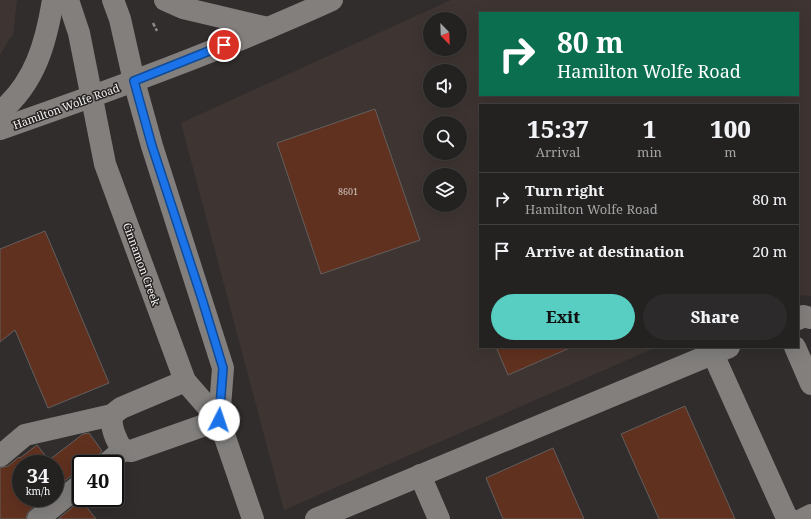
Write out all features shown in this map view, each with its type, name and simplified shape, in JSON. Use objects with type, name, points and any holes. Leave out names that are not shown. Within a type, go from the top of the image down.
[{"type":"street","points":[[0,112],[9,105],[31,76],[42,50],[54,0]]},
{"type":"street","name":"Cinnamon Creek","points":[[68,0],[79,33],[105,164],[185,381],[219,420],[253,519]]},
{"type":"street","name":"Cinnamon Creek","points":[[113,0],[120,18],[134,81],[152,146],[223,368],[219,420]]},
{"type":"street","points":[[165,0],[183,8],[268,28]]},
{"type":"street","name":"Hamilton Wolfe Road","points":[[0,129],[134,81],[268,28],[332,0]]},
{"type":"street","points":[[799,318],[803,316],[811,318]]},
{"type":"street","points":[[795,348],[811,384]]},
{"type":"street","points":[[316,519],[721,350],[787,518],[790,519]]},
{"type":"street","points":[[0,456],[26,435],[112,414],[122,408],[185,381]]},
{"type":"street","points":[[112,414],[111,422],[118,445],[123,450],[131,451],[219,420]]},
{"type":"street","points":[[117,455],[123,450]]},
{"type":"street","points":[[420,475],[439,519]]},
{"type":"street","points":[[38,519],[72,491]]},
{"type":"street","points":[[803,519],[811,515]]},
{"type":"shaded area","points":[[0,0],[17,0],[13,36],[10,38],[0,55]]},
{"type":"shaded area","points":[[451,0],[811,0],[811,296],[799,295],[799,104],[479,104],[479,348],[655,348],[284,510],[181,123],[423,13],[423,56],[467,56],[467,12],[425,12]]},
{"type":"building","points":[[375,109],[420,240],[321,274],[277,143]]},
{"type":"building","points":[[45,231],[109,383],[48,408],[15,330],[0,342],[0,249]]},
{"type":"building","points":[[496,348],[570,348],[508,375]]},
{"type":"building","points":[[685,406],[735,519],[659,519],[621,434]]},
{"type":"building","points":[[89,433],[102,451],[98,455],[72,455],[72,475],[64,482],[64,455],[56,455],[83,434]]},
{"type":"building","points":[[37,445],[45,455],[24,455]]},
{"type":"building","points":[[553,448],[584,519],[503,519],[486,478]]},
{"type":"building","points":[[12,463],[12,507],[34,507],[27,514],[26,519],[0,519],[0,468],[8,466]]},
{"type":"building","points":[[73,507],[87,507],[96,519],[58,519]]},
{"type":"route","points":[[219,420],[223,368],[152,146],[134,81],[224,45]]}]
